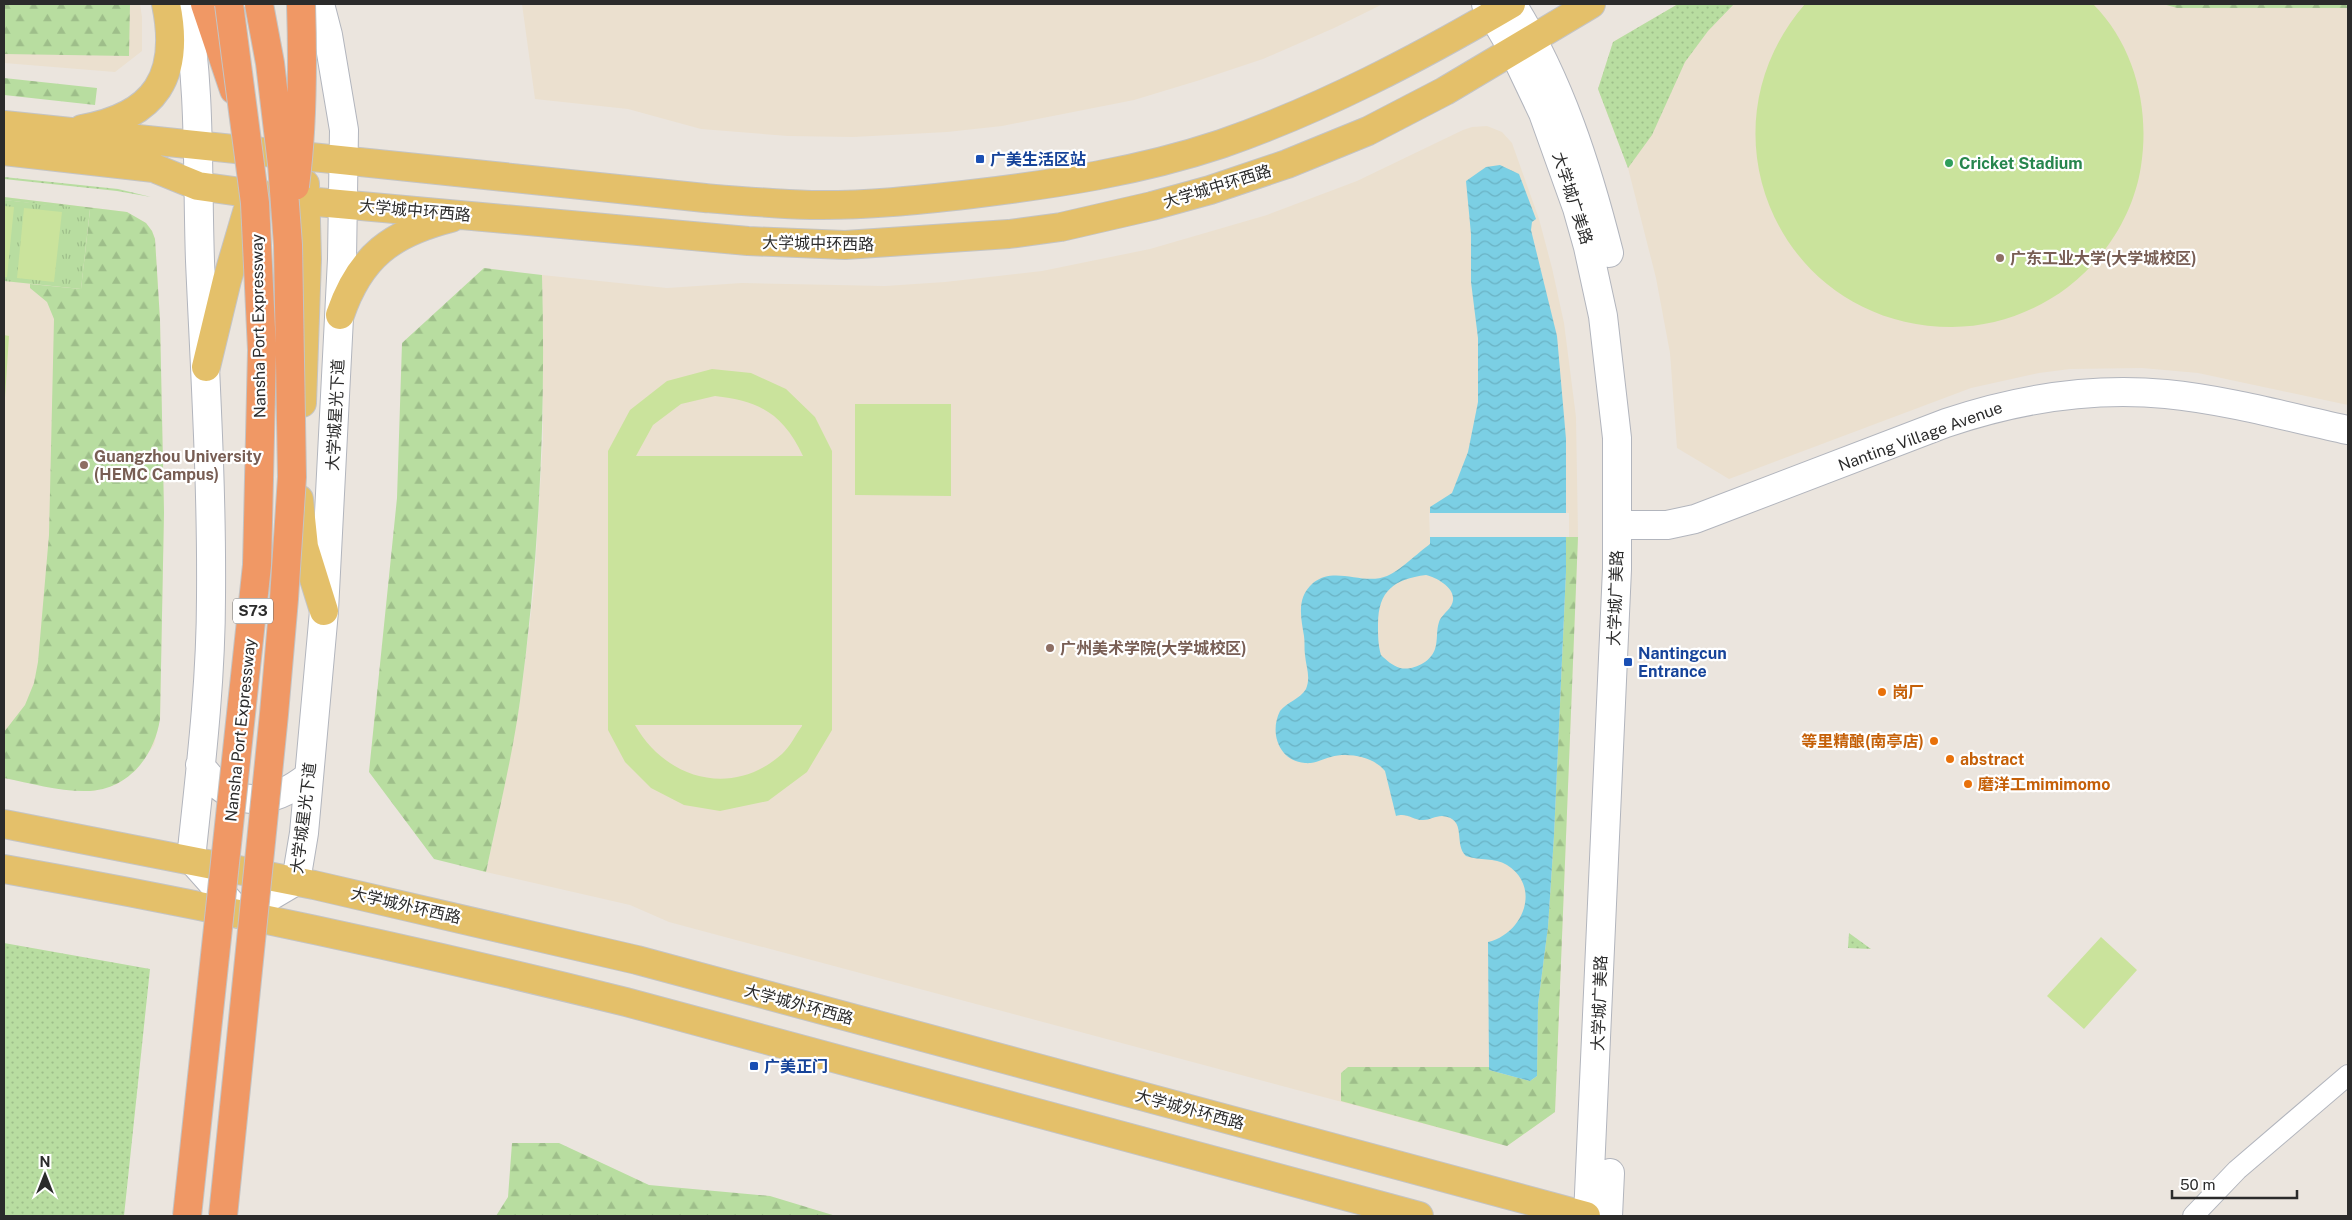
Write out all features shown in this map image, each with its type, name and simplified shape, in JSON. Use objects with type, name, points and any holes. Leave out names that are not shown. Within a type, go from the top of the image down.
[{"type":"highway","points":[[205,4],[244,120]]},
{"type":"highway","name":"Nansha Port Expressway","points":[[187,1216],[257,565],[262,350],[255,203],[230,4]]},
{"type":"highway","name":"Nansha Port Expressway","points":[[223,1216],[253,940],[284,599],[292,477],[288,245],[282,164],[270,63],[259,4]]},
{"type":"highway","points":[[288,245],[300,142],[303,76],[301,4]]},
{"type":"main road","points":[[67,132],[98,126],[116,119],[133,111],[155,93],[164,80],[171,54],[166,4]]},
{"type":"main road","points":[[186,4],[196,79],[200,146],[198,186],[206,367],[211,597],[210,648],[191,859],[240,914]]},
{"type":"main road","points":[[206,367],[227,280],[252,194],[248,74],[240,4]]},
{"type":"main road","points":[[294,4],[306,201],[306,325],[299,506],[304,547],[324,611]]},
{"type":"main road","name":"大学城星光下道","points":[[240,914],[296,881],[304,833],[324,611],[340,315],[345,161],[341,111],[320,4]]},
{"type":"main road","name":"大学城中环西路","points":[[4,151],[154,168],[198,186],[306,201],[748,241],[811,244],[932,240],[1009,234],[1061,226],[1168,201],[1287,164],[1368,131],[1444,91],[1591,4]]},
{"type":"main road","points":[[4,125],[658,194],[794,204],[868,203],[1059,183],[1123,171],[1220,144],[1301,113],[1417,56],[1500,6]]},
{"type":"main road","name":"大学城广美路","points":[[1500,6],[1523,44],[1544,113],[1564,167],[1597,283],[1609,352],[1626,525],[1601,1170],[1608,1216]]},
{"type":"main road","points":[[340,315],[356,278],[380,250],[413,230],[466,214]]},
{"type":"main road","name":"Nanting Village Avenue","points":[[1626,525],[1667,525],[1694,519],[1946,423],[1992,408],[2037,399],[2095,393],[2165,394],[2228,404],[2348,430]]},
{"type":"main road","points":[[200,766],[215,784],[226,792],[238,798],[258,800],[284,793],[309,776]]},
{"type":"main road","name":"大学城外环西路","points":[[4,824],[296,881],[430,910],[637,960],[1587,1216]]},
{"type":"main road","points":[[4,868],[240,914],[420,952],[616,1000],[1419,1216]]},
{"type":"main road","points":[[1543,1205],[1573,1195],[1601,1170],[1627,1216]]},
{"type":"main road","name":"大学城广美路","points":[[1587,1216],[1601,1170]]},
{"type":"street","points":[[2193,1216],[2237,1170],[2348,1075]]},
{"type":"shaded area","points":[[4,4],[140,4],[142,51],[115,72],[4,63]]},
{"type":"shaded area","points":[[522,4],[1383,4],[1263,59],[1134,100],[1002,126],[947,132],[853,137],[788,136],[701,129],[628,109],[535,99]]},
{"type":"shaded area","name":"广东工业大学(大学城校区)","points":[[1678,4],[2348,4],[2348,405],[2198,373],[2142,368],[2070,369],[2039,373],[1971,388],[1729,479],[1677,448],[1670,353],[1656,278],[1628,168],[1598,89],[1613,42]]},
{"type":"shaded area","name":"广州美术学院(大学城校区)","points":[[1487,126],[1502,132],[1512,143],[1539,219],[1564,323],[1576,417],[1578,535],[1555,1112],[1507,1146],[669,922],[630,905],[486,872],[520,702],[534,589],[543,439],[542,275],[667,288],[742,283],[885,286],[945,282],[1042,271],[1150,249],[1267,215],[1357,181],[1463,130]]},
{"type":"shaded area","name":"Guangzhou University (HEMC Campus)","points":[[4,197],[127,212],[146,223],[155,239],[160,320],[164,512],[160,719],[154,745],[136,770],[117,784],[94,791],[72,790],[4,778]]},
{"type":"green space","points":[[4,4],[130,4],[129,56],[4,54]]},
{"type":"green space","points":[[1678,4],[1734,4],[1708,31],[1685,62],[1652,135],[1628,168],[1598,89],[1613,42]]},
{"type":"green space","name":"Cricket Stadium","points":[[1805,4],[2093,4],[2119,39],[2129,59],[2141,101],[2143,144],[2137,184],[2125,217],[2106,248],[2082,275],[2055,296],[2028,311],[1998,321],[1952,327],[1892,318],[1841,295],[1801,259],[1773,214],[1758,162],[1757,108],[1772,55]]},
{"type":"green space","points":[[2163,4],[2348,4],[2348,8],[2177,8]]},
{"type":"green space","points":[[4,78],[97,88],[95,105],[4,95]]},
{"type":"green space","points":[[4,177],[118,189],[151,197],[117,191],[4,179]]},
{"type":"green space","name":"Guangzhou University (HEMC Campus)","points":[[4,197],[127,212],[146,223],[155,239],[160,320],[164,512],[160,719],[152,747],[136,770],[113,786],[99,790],[64,790],[4,778],[4,732],[25,705],[34,683],[38,662],[49,535],[54,319],[47,302],[30,288],[30,284],[81,289],[90,210],[4,200]]},
{"type":"green space","points":[[4,200],[90,209],[81,289],[4,281]]},
{"type":"green space","points":[[4,206],[14,207],[7,277],[4,277]]},
{"type":"green space","points":[[24,208],[62,212],[54,282],[17,278]]},
{"type":"green space","points":[[484,268],[542,275],[543,329],[540,488],[527,648],[513,744],[486,872],[434,859],[369,772],[397,498],[402,343]]},
{"type":"green space","points":[[4,335],[9,336],[4,413]]},
{"type":"green space","points":[[712,369],[751,373],[786,389],[815,417],[832,451],[832,730],[807,772],[768,801],[720,811],[684,805],[651,788],[625,762],[608,730],[608,451],[630,410],[667,381]],"holes":[[[715,396],[745,402],[768,412],[787,430],[803,456],[636,456],[653,425],[681,404]],[[635,725],[802,725],[802,726],[785,751],[763,768],[743,776],[722,779],[702,777],[682,770],[664,759],[648,744]]]},
{"type":"green space","points":[[855,404],[951,404],[951,496],[855,495]]},
{"type":"green space","points":[[1566,537],[1578,537],[1555,1112],[1507,1146],[1341,1101],[1341,1073],[1348,1067],[1489,1067],[1489,1070],[1530,1081],[1537,1076],[1538,1004],[1548,927],[1554,836]]},
{"type":"green space","points":[[1849,933],[1871,949],[1848,948]]},
{"type":"green space","points":[[2101,937],[2137,970],[2084,1029],[2047,996]]},
{"type":"green space","points":[[4,943],[150,969],[124,1216],[4,1216]]},
{"type":"green space","points":[[512,1143],[559,1143],[649,1185],[770,1196],[836,1216],[496,1216],[508,1197]]},
{"type":"water","points":[[1500,165],[1519,174],[1536,219],[1532,222],[1531,230],[1557,336],[1566,439],[1566,572],[1554,836],[1548,927],[1538,1004],[1537,1076],[1530,1081],[1489,1070],[1488,942],[1511,930],[1519,920],[1524,909],[1526,897],[1524,885],[1518,874],[1502,863],[1466,856],[1460,845],[1458,826],[1450,818],[1439,816],[1423,820],[1403,815],[1396,816],[1385,771],[1374,762],[1360,757],[1345,755],[1312,763],[1296,761],[1283,751],[1276,737],[1277,719],[1280,711],[1300,695],[1307,685],[1308,676],[1301,608],[1304,595],[1308,589],[1313,583],[1330,576],[1368,579],[1387,576],[1403,566],[1430,544],[1430,507],[1452,493],[1468,452],[1478,402],[1478,338],[1471,282],[1471,234],[1466,181],[1486,167]],"holes":[[[1426,575],[1442,582],[1450,590],[1453,595],[1451,606],[1439,622],[1436,646],[1430,658],[1416,667],[1400,668],[1387,661],[1381,655],[1378,624],[1381,603],[1390,589],[1397,584],[1415,577]]]},
{"type":"pier","points":[[1429,513],[1569,513],[1569,537],[1430,537]]},
{"type":"place","name":"广美生活区站","points":[[980,159]]},
{"type":"place","name":"Cricket Stadium","points":[[1949,163]]},
{"type":"place","name":"广东工业大学(大学城校区)","points":[[2000,258]]},
{"type":"place","name":"Guangzhou University (HEMC Campus)","points":[[84,465]]},
{"type":"place","name":"广州美术学院(大学城校区)","points":[[1050,648]]},
{"type":"place","name":"Nantingcun Entrance","points":[[1628,662]]},
{"type":"place","name":"岗厂","points":[[1882,692]]},
{"type":"place","name":"等里精酿(南亭店)","points":[[1934,741]]},
{"type":"place","name":"abstract","points":[[1950,759]]},
{"type":"place","name":"磨洋工mimimomo","points":[[1968,784]]},
{"type":"place","name":"广美正门","points":[[754,1066]]}]
